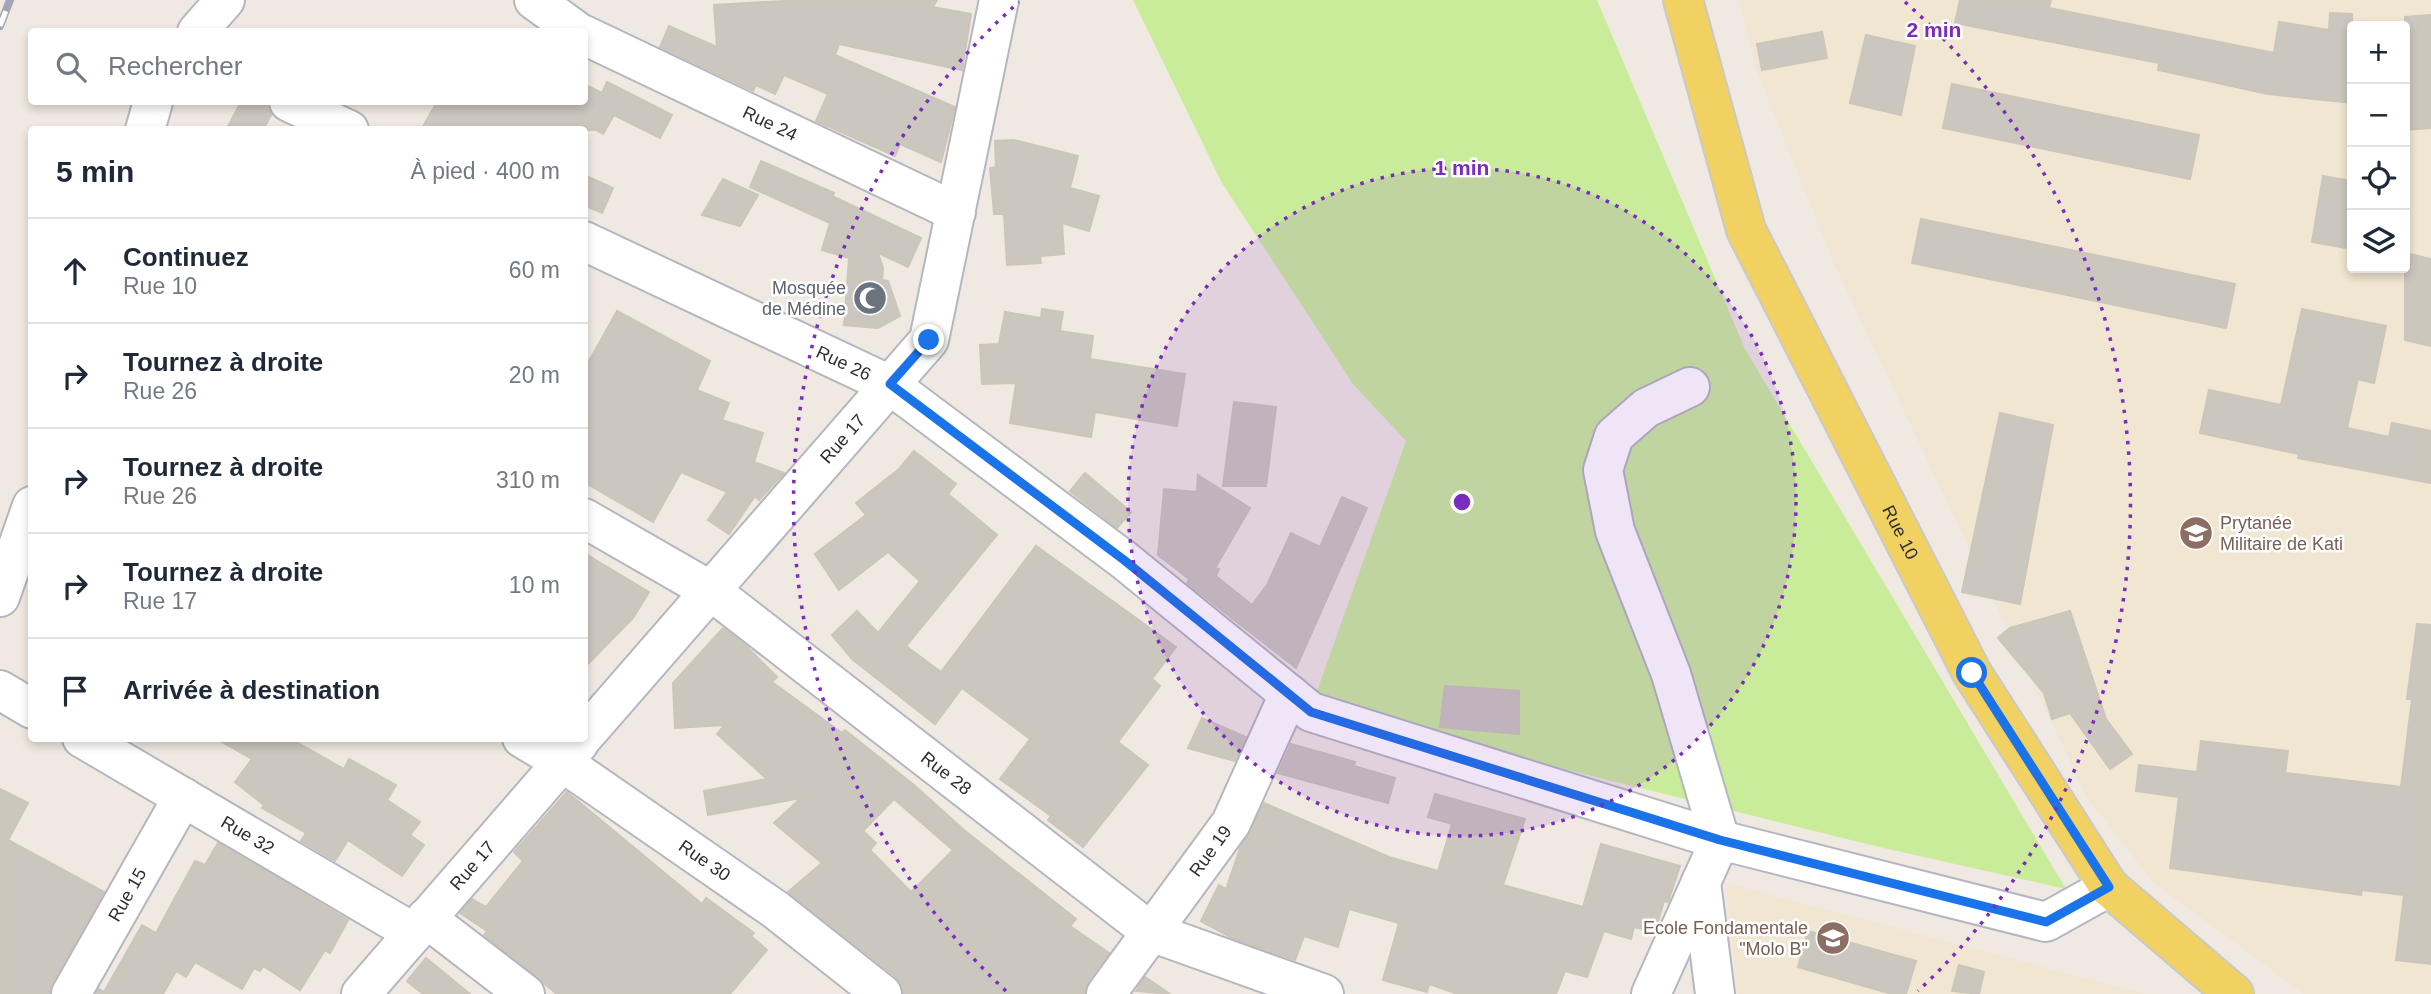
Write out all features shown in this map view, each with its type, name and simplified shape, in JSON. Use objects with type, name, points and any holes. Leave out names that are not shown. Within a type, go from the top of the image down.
[{"type":"main road","name":"Rue 10","points":[[1683,0],[1746,230],[1972,673],[2109,887],[2232,993]]},
{"type":"street","points":[[201,28],[226,0]]},
{"type":"street","points":[[534,0],[572,28]]},
{"type":"street","name":"Rue 17","points":[[588,732],[929,340],[999,0]]},
{"type":"street","name":"Rue 24","points":[[588,37],[956,212]]},
{"type":"street","points":[[146,126],[152,105]]},
{"type":"street","points":[[295,105],[340,126]]},
{"type":"street","name":"Rue 26","points":[[588,243],[890,384],[1124,560],[1311,712],[1720,840],[2046,922],[2109,887]]},
{"type":"street","points":[[1651,994],[1720,840],[1671,674],[1615,531],[1603,470],[1614,436],[1646,408],[1690,387]]},
{"type":"street","points":[[0,597],[28,517]]},
{"type":"street","name":"Rue 28","points":[[588,520],[711,591],[1151,932],[1324,994]]},
{"type":"street","points":[[0,690],[28,707]]},
{"type":"street","name":"Rue 19","points":[[1106,994],[1231,822],[1289,694]]},
{"type":"street","name":"Rue 32","points":[[89,742],[183,797],[420,925],[525,994]]},
{"type":"street","name":"Rue 30","points":[[553,742],[577,745],[882,994]]},
{"type":"street","name":"Rue 17","points":[[361,994],[577,745]]},
{"type":"street","name":"Rue 15","points":[[71,994],[183,797]]},
{"type":"street","points":[[1701,882],[1715,994]]},
{"type":"shaded area","name":"Prytanée Militaire de Kati","points":[[1739,0],[2431,0],[2431,994],[2304,994],[2154,883],[2088,799],[1834,264],[1755,66]]},
{"type":"shaded area","name":"Ecole Fondamentale \"Molo B\"","points":[[1726,883],[2145,994],[1737,994]]},
{"type":"green space","points":[[1133,0],[1597,0],[1745,349],[2066,889],[1875,846],[1495,752],[1316,694],[1406,441],[1353,384],[1222,183]]},
{"type":"building","points":[[801,0],[937,0],[933,7],[971,14],[962,70],[839,44],[835,55],[955,107],[941,162],[900,144],[895,156],[816,121],[828,94],[784,75],[775,94],[756,85],[753,91],[660,47],[669,26],[717,47],[714,5]]},
{"type":"building","points":[[1960,0],[2051,0],[2049,8],[2274,53],[2279,22],[2329,30],[2330,13],[2352,14],[2352,21],[2347,21],[2347,102],[2268,94],[2158,70],[2159,63],[1955,23]]},
{"type":"building","points":[[2431,15],[2431,128],[2410,130],[2410,21],[2405,21],[2405,17]]},
{"type":"building","points":[[1822,32],[1827,58],[1762,70],[1757,44]]},
{"type":"building","points":[[1866,35],[1915,46],[1901,115],[1850,103]]},
{"type":"building","points":[[607,82],[672,115],[660,138],[614,115],[603,134],[588,130],[588,126],[423,126],[435,105],[588,105],[588,86],[602,93]]},
{"type":"building","points":[[1952,84],[2199,135],[2190,179],[1943,128]]},
{"type":"building","points":[[239,105],[269,105],[271,115],[265,126],[228,126]]},
{"type":"building","points":[[1014,140],[1078,156],[1070,188],[1099,196],[1089,231],[1062,223],[1064,254],[1040,256],[1041,263],[1007,265],[1004,214],[994,214],[990,168],[996,167],[995,141]]},
{"type":"building","points":[[761,161],[834,193],[832,196],[921,238],[908,267],[878,253],[883,268],[882,280],[888,281],[900,316],[878,328],[844,325],[849,258],[822,250],[830,223],[750,187]]},
{"type":"building","points":[[2323,176],[2347,180],[2347,248],[2312,242]]},
{"type":"building","points":[[588,177],[613,188],[602,213],[588,207]]},
{"type":"building","points":[[723,179],[758,195],[740,226],[702,215]]},
{"type":"building","points":[[1921,219],[2235,284],[2226,328],[1912,263]]},
{"type":"building","points":[[2410,254],[2431,259],[2431,346],[2405,340],[2405,273],[2410,273]]},
{"type":"building","points":[[1042,309],[1063,312],[1060,331],[1093,336],[1090,359],[1185,374],[1177,426],[1095,412],[1091,437],[1010,423],[1016,383],[982,384],[980,345],[999,344],[1005,312],[1041,318]]},
{"type":"building","points":[[2302,309],[2386,326],[2374,383],[2358,379],[2347,428],[2389,437],[2392,423],[2431,431],[2431,483],[2298,458],[2299,454],[2200,433],[2209,390],[2281,405]]},
{"type":"building","points":[[617,311],[710,361],[697,390],[729,403],[722,420],[763,433],[754,462],[784,473],[759,500],[755,496],[729,534],[708,520],[727,492],[681,472],[653,522],[588,484],[588,363]]},
{"type":"building","points":[[1234,402],[1276,407],[1266,486],[1223,486]]},
{"type":"building","points":[[2000,413],[2053,425],[2020,604],[1962,592]]},
{"type":"building","points":[[914,451],[956,484],[948,494],[997,535],[906,646],[941,672],[1036,546],[1176,647],[1152,679],[1160,686],[1118,742],[1148,765],[1083,847],[1048,820],[1051,816],[1000,779],[1030,739],[962,688],[935,724],[852,659],[832,635],[857,611],[878,633],[920,581],[888,552],[839,590],[815,554],[866,515],[856,503],[899,469]]},
{"type":"building","points":[[1085,473],[1131,512],[1117,528],[1070,491]]},
{"type":"building","points":[[1198,475],[1250,508],[1215,568],[1219,569],[1216,576],[1252,605],[1267,585],[1291,533],[1320,547],[1342,497],[1367,508],[1296,668],[1187,583],[1189,579],[1158,555],[1164,489],[1197,492]]},
{"type":"building","points":[[588,555],[649,592],[633,618],[588,664]]},
{"type":"building","points":[[2070,611],[2106,719],[2132,754],[2110,769],[2070,713],[2052,719],[2044,693],[1998,638],[2010,628]]},
{"type":"building","points":[[2417,624],[2431,625],[2431,964],[2396,960],[2404,895],[2362,890],[2361,895],[2170,868],[2179,797],[2136,791],[2139,765],[2197,772],[2201,741],[2288,751],[2285,773],[2401,787],[2412,699],[2407,699]]},
{"type":"building","points":[[723,628],[746,646],[777,677],[772,682],[842,733],[845,730],[1076,919],[1070,926],[1109,953],[1088,981],[1085,994],[903,994],[896,977],[788,892],[822,863],[774,823],[801,798],[708,815],[704,791],[767,779],[717,734],[725,725],[675,728],[673,683]],"holes":[[[894,799],[953,850],[911,892],[870,850],[876,843],[863,831]]]},
{"type":"building","points":[[1445,686],[1519,691],[1519,734],[1440,727]]},
{"type":"building","points":[[1202,718],[1246,737],[1235,761],[1188,748]]},
{"type":"building","points":[[222,742],[296,742],[344,769],[349,759],[396,785],[387,800],[420,822],[410,835],[424,845],[402,876],[348,840],[335,861],[301,841],[306,833],[262,808],[264,805],[235,782],[252,759]]},
{"type":"building","points":[[1291,744],[1355,762],[1354,766],[1395,778],[1388,803],[1278,773]]},
{"type":"building","points":[[0,789],[28,803],[8,840],[104,892],[52,983],[49,994],[0,994]]},
{"type":"building","points":[[567,792],[702,904],[706,898],[754,933],[751,936],[767,950],[730,994],[557,994],[484,935],[487,931],[460,913],[472,899],[486,907],[523,861],[514,852]]},
{"type":"building","points":[[1435,794],[1525,819],[1503,885],[1583,907],[1601,844],[1680,866],[1668,902],[1664,901],[1655,932],[1634,927],[1631,939],[1604,931],[1587,977],[1565,971],[1556,994],[1458,994],[1429,984],[1427,992],[1383,980],[1399,923],[1349,909],[1338,947],[1304,936],[1295,960],[1232,938],[1201,921],[1219,885],[1226,889],[1241,846],[1264,803],[1389,857],[1438,871],[1452,824],[1428,817]]},
{"type":"building","points":[[218,843],[348,920],[330,953],[325,950],[300,990],[263,966],[260,971],[254,968],[242,989],[195,962],[186,977],[176,971],[163,994],[96,994],[99,989],[104,992],[142,925],[156,933],[195,861],[205,865]]},
{"type":"building","points":[[1808,931],[1916,961],[1906,994],[1892,994],[1798,967]]},
{"type":"building","points":[[426,958],[470,994],[423,994],[407,981]]},
{"type":"building","points":[[1959,965],[1984,972],[1979,994],[1952,991]]},
{"type":"building","points":[[1145,977],[1170,994],[1136,991]]},
{"type":"railway","points":[[0,26],[10,0]]},
{"type":"place","name":"Mosquée de Médine","points":[[870,298]]},
{"type":"place","name":"Prytanée Militaire de Kati","points":[[2196,533]]},
{"type":"place","name":"Ecole Fondamentale \"Molo B\"","points":[[1833,938]]},
{"type":"route","points":[[929,340],[890,384],[1124,560],[1311,712],[1720,840],[2046,922],[2109,887],[1972,673]]}]
